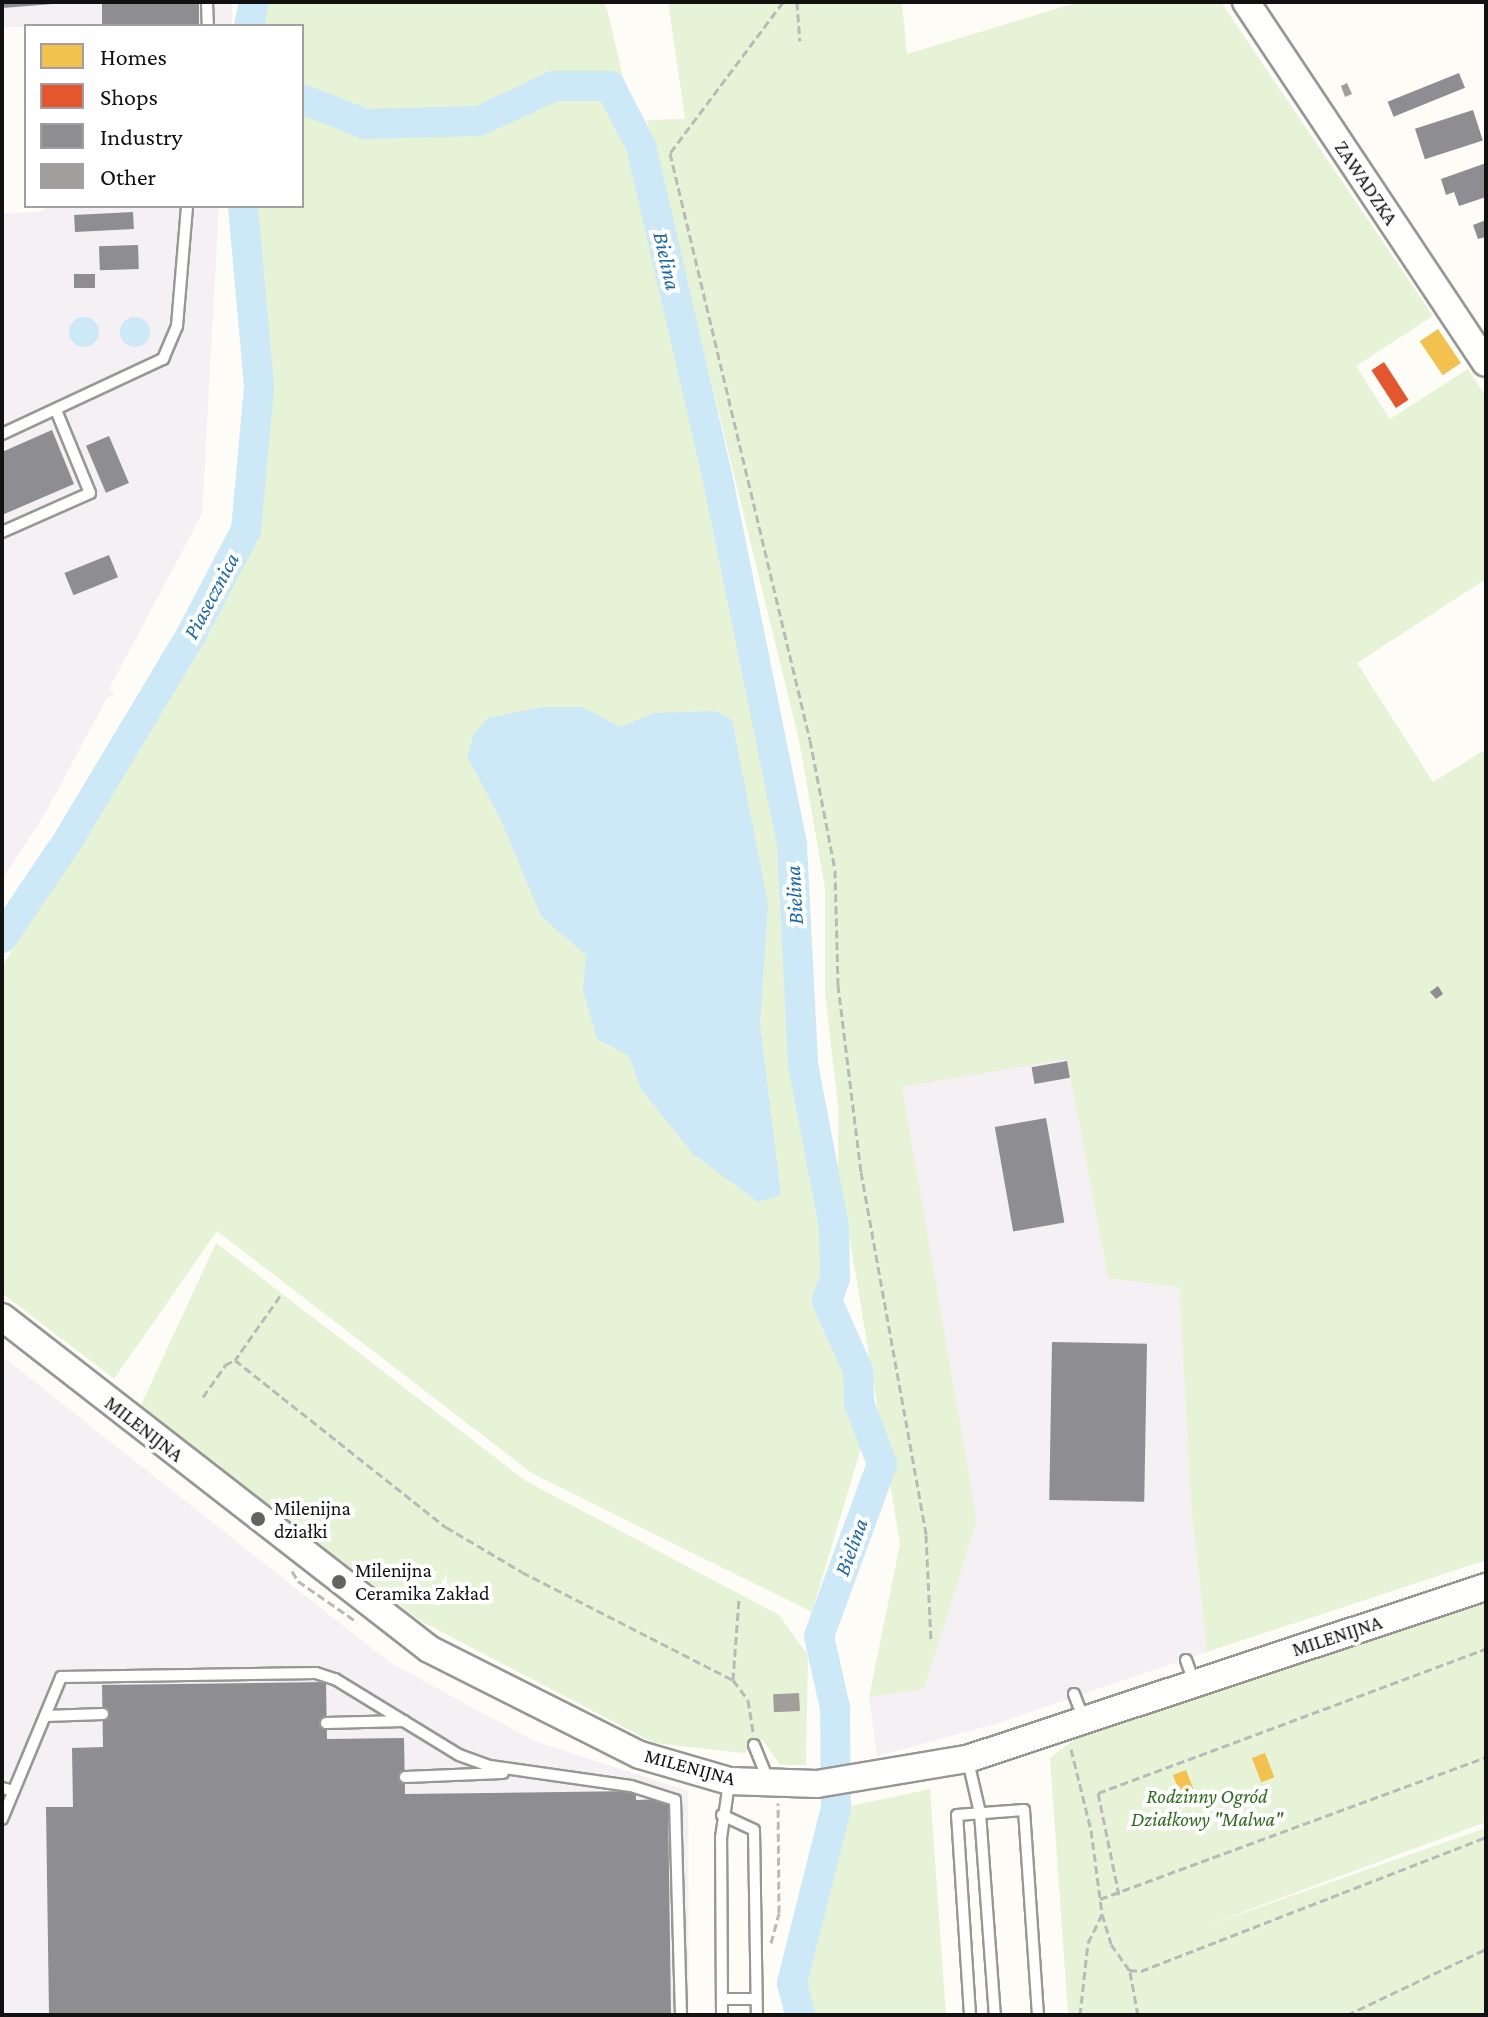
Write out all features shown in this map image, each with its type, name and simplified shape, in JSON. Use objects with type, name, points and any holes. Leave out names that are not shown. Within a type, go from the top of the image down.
[{"type":"street","name":"ZAWADZKA","points":[[1246,2],[1484,357]]},
{"type":"street","name":"MILENIJNA","points":[[2,1317],[429,1649],[640,1755],[729,1781],[774,1790],[864,1779],[967,1759],[1077,1722],[1190,1672],[1486,1587]]},
{"type":"lane","points":[[207,2],[208,24]]},
{"type":"lane","points":[[2,434],[148,370],[174,343],[187,208]]},
{"type":"lane","points":[[2,532],[90,493],[56,410]]},
{"type":"lane","points":[[2,1819],[61,1677],[316,1673],[335,1679],[459,1755],[531,1771],[631,1786],[675,1800],[681,2015]]},
{"type":"lane","points":[[1074,1694],[1077,1722]]},
{"type":"lane","points":[[45,1716],[103,1714]]},
{"type":"lane","points":[[326,1723],[404,1721]]},
{"type":"lane","points":[[754,1745],[774,1790]]},
{"type":"lane","points":[[967,1759],[980,1813],[995,2015]]},
{"type":"lane","points":[[405,1777],[531,1771]]},
{"type":"lane","points":[[722,2015],[722,1815],[729,1781]]},
{"type":"lane","points":[[2,1788],[14,1791]]},
{"type":"lane","points":[[970,2015],[957,1815],[1024,1810],[1038,2015]]},
{"type":"lane","points":[[722,1815],[754,1830],[757,2015]]},
{"type":"lane","points":[[722,1999],[756,1999]]},
{"type":"path","points":[[783,2],[670,153],[810,740],[835,870],[838,985],[857,1141],[926,1535],[931,1640]]},
{"type":"path","points":[[797,2],[800,41]]},
{"type":"path","points":[[203,1397],[225,1365],[235,1360],[280,1296]]},
{"type":"path","points":[[235,1360],[446,1527],[522,1572],[733,1680],[748,1700],[754,1745]]},
{"type":"path","points":[[733,1680],[739,1599]]},
{"type":"path","points":[[1119,1895],[1098,1793],[1486,1649]]},
{"type":"path","points":[[1077,1722],[1073,1767],[1091,1830],[1102,1914],[1111,1944],[1129,1970],[1138,2015]]},
{"type":"path","points":[[1100,1899],[1119,1895],[1486,1757]]},
{"type":"path","points":[[767,1955],[779,1913],[774,1790]]},
{"type":"path","points":[[1129,1970],[1141,1971],[1486,1837]]},
{"type":"path","points":[[1080,2015],[1088,1943],[1102,1914]]},
{"type":"path","points":[[1347,2015],[1486,1949]]},
{"type":"shaded area","points":[[2,2],[232,2],[232,24],[24,24],[24,27],[2,27]]},
{"type":"shaded area","points":[[45,208],[219,208],[202,514],[109,689],[115,694],[107,698],[46,812],[2,880],[2,214],[42,211]]},
{"type":"shaded area","points":[[1067,1058],[1108,1277],[1179,1286],[1191,1506],[1207,1652],[992,1725],[877,1756],[869,1697],[924,1688],[977,1521],[901,1087]]},
{"type":"shaded area","points":[[2,1356],[389,1662],[534,1741],[688,1791],[689,2015],[2,2015]]},
{"type":"green space","points":[[265,2],[604,2],[608,12],[714,475],[785,846],[797,1066],[861,1448],[812,1612],[533,1474],[217,1231],[114,1379],[2,1293],[2,967],[185,661],[249,532],[262,388],[246,208],[304,208],[304,24],[260,24]]},
{"type":"green space","points":[[668,2],[902,2],[907,54],[1079,2],[1221,2],[1433,316],[1356,366],[1390,419],[1468,369],[1486,397],[1486,579],[1357,663],[1433,782],[1486,749],[1486,1560],[1207,1652],[1191,1506],[1179,1287],[1108,1278],[1067,1059],[902,1087],[977,1521],[924,1689],[869,1697],[900,1544],[838,1168],[838,1107],[825,993],[825,888],[799,740],[647,120],[685,119]]},
{"type":"green space","points":[[216,1243],[526,1481],[779,1615],[808,1655],[806,1765],[780,1765],[762,1739],[744,1753],[654,1743],[419,1620],[140,1407]]},
{"type":"green space","name":"Rodzinny Ogród Działkowy \"Malwa\"","points":[[1486,1603],[1486,1822],[1200,1928],[1486,1828],[1486,2015],[1068,2015],[1050,1758],[1082,1734]]},
{"type":"green space","points":[[930,1789],[946,2015],[808,2015],[799,1997],[800,1984],[845,1807]]},
{"type":"water","points":[[84,317],[95,321],[99,332],[95,343],[84,347],[73,343],[69,332],[73,321]]},
{"type":"water","points":[[135,317],[146,321],[150,332],[146,343],[135,347],[124,343],[120,332],[124,321]]},
{"type":"water","points":[[543,707],[582,707],[620,727],[654,713],[715,711],[732,720],[768,904],[760,1024],[781,1195],[758,1202],[693,1154],[641,1089],[629,1056],[597,1039],[583,990],[586,955],[541,916],[500,818],[467,756],[474,734],[488,718]]},
{"type":"building: Homes","points":[[1438,329],[1461,363],[1443,375],[1420,341]]},
{"type":"building: Homes","points":[[1265,1753],[1274,1777],[1261,1782],[1252,1758]]},
{"type":"building: Homes","points":[[1186,1770],[1195,1794],[1182,1799],[1173,1775]]},
{"type":"building: Shops","points":[[1384,362],[1409,400],[1396,408],[1371,370]]},
{"type":"building: Industry","points":[[2,2],[53,2],[53,4],[2,8]]},
{"type":"building: Industry","points":[[102,2],[199,2],[199,24],[102,24]]},
{"type":"building: Industry","points":[[1459,73],[1465,88],[1394,117],[1388,102]]},
{"type":"building: Industry","points":[[1473,110],[1483,140],[1425,159],[1415,129]]},
{"type":"building: Industry","points":[[1486,163],[1486,197],[1459,206],[1454,192],[1446,195],[1441,179]]},
{"type":"building: Industry","points":[[133,212],[134,229],[75,232],[74,215]]},
{"type":"building: Industry","points":[[1486,220],[1486,237],[1478,239],[1473,225]]},
{"type":"building: Industry","points":[[138,245],[139,269],[100,270],[99,246]]},
{"type":"building: Industry","points":[[74,274],[95,274],[95,288],[74,288]]},
{"type":"building: Industry","points":[[52,430],[74,484],[2,515],[2,452]]},
{"type":"building: Industry","points":[[109,436],[129,483],[106,493],[86,446]]},
{"type":"building: Industry","points":[[109,555],[118,577],[73,595],[64,573]]},
{"type":"building: Industry","points":[[1438,986],[1443,994],[1436,999],[1430,992]]},
{"type":"building: Industry","points":[[1067,1061],[1070,1078],[1034,1084],[1032,1067]]},
{"type":"building: Industry","points":[[1046,1118],[1064,1222],[1013,1231],[995,1127]]},
{"type":"building: Industry","points":[[1052,1342],[1147,1344],[1144,1502],[1049,1500]]},
{"type":"building: Industry","points":[[326,1682],[327,1739],[404,1738],[405,1794],[636,1791],[636,1800],[668,1799],[671,2015],[49,2015],[46,1807],[73,1807],[72,1748],[103,1747],[102,1685]]},
{"type":"building: Other","points":[[1347,83],[1352,94],[1345,97],[1341,86]]},
{"type":"building: Other","points":[[799,1693],[800,1711],[774,1712],[773,1694]]},
{"type":"waterway","points":[[249,24],[254,2]]},
{"type":"waterway","name":"Bielina","points":[[304,100],[365,124],[479,121],[554,86],[610,86],[641,146],[717,475],[792,845],[803,1064],[834,1227],[835,1278],[827,1301],[858,1370],[859,1403],[882,1464],[819,1636],[835,1708],[836,1808],[792,1983],[800,2015]]},
{"type":"waterway","name":"Piasecznica","points":[[2,938],[70,837],[191,635],[246,530],[259,386],[243,208]]},
{"type":"place","name":"Milenijna działki","points":[[258,1519]]},
{"type":"place","name":"Milenijna Ceramika Zakład","points":[[339,1582]]}]
